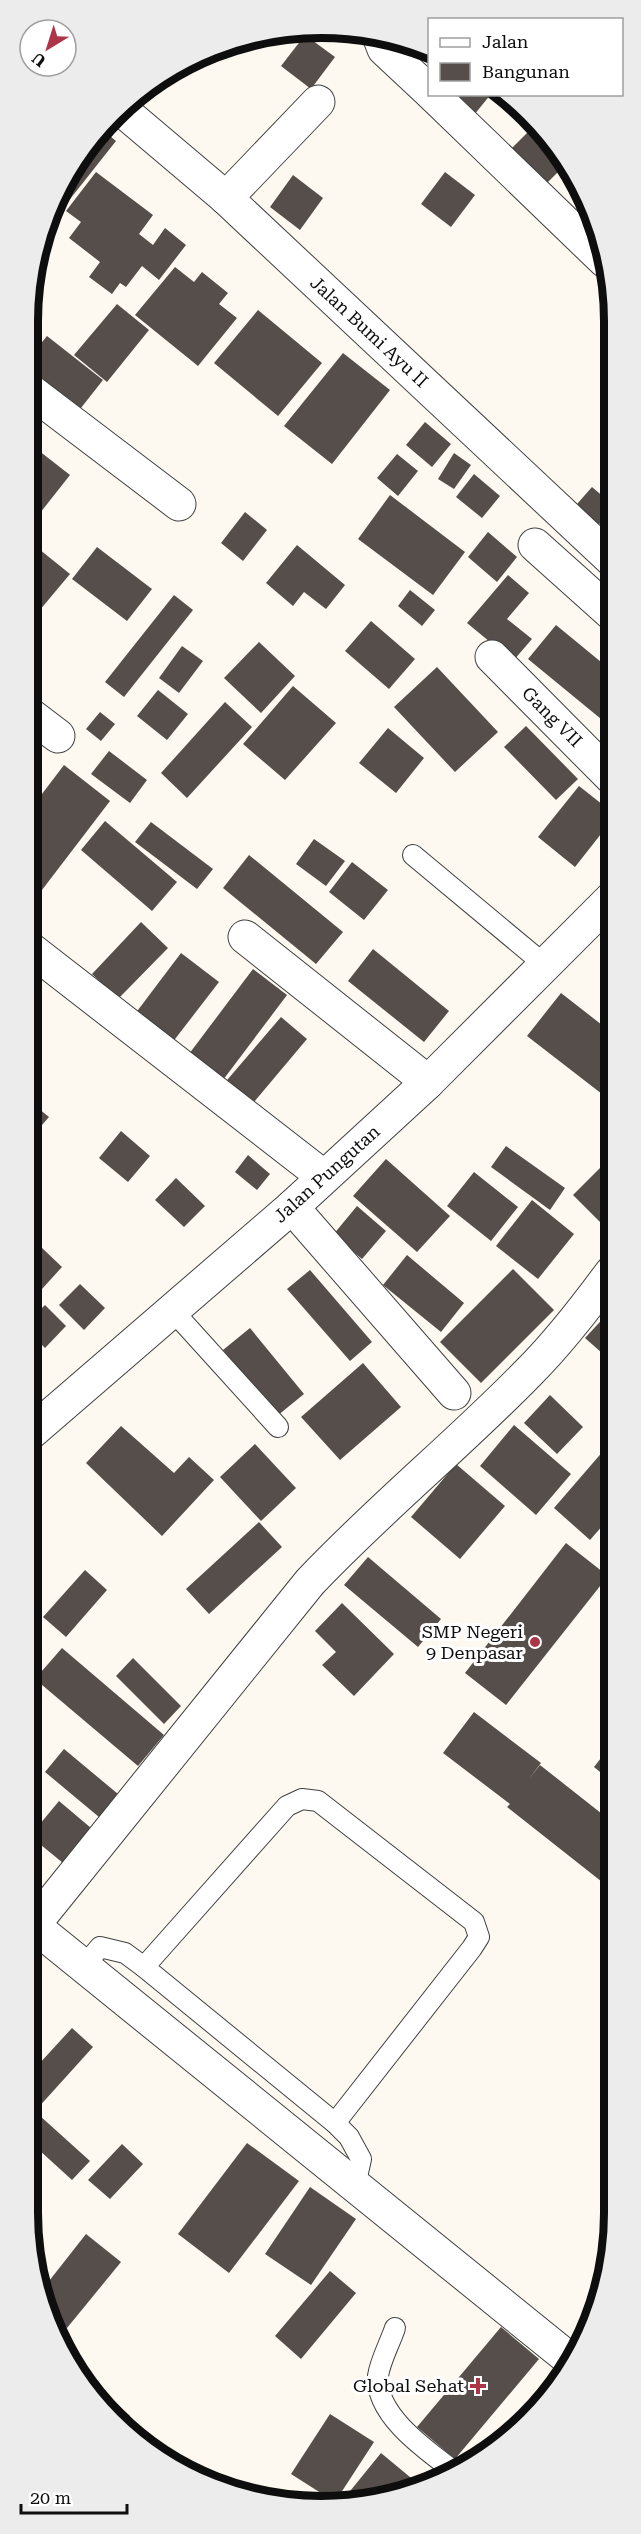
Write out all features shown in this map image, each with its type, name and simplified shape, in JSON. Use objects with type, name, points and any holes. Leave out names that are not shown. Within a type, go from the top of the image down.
[{"type":"street","points":[[382,44],[384,49],[428,90]]},
{"type":"street","points":[[434,96],[595,251]]},
{"type":"street","points":[[226,198],[318,102]]},
{"type":"street","name":"Jalan Bumi Ayu II","points":[[127,114],[226,198],[604,552]]},
{"type":"street","points":[[38,397],[179,504]]},
{"type":"street","points":[[535,545],[604,607]]},
{"type":"street","name":"Gang VII","points":[[492,657],[604,770]]},
{"type":"street","points":[[38,721],[58,736]]},
{"type":"street","name":"Jalan Pungutan","points":[[38,1426],[292,1207],[428,1082],[604,906]]},
{"type":"street","points":[[245,937],[428,1082]]},
{"type":"street","points":[[38,955],[324,1177]]},
{"type":"street","points":[[292,1207],[454,1393]]},
{"type":"street","points":[[38,1920],[310,1582],[355,1535],[531,1370],[604,1284]]},
{"type":"street","points":[[38,1934],[84,1966],[565,2356]]},
{"type":"lane","points":[[413,855],[545,965]]},
{"type":"lane","points":[[173,1311],[278,1427]]},
{"type":"lane","points":[[144,1967],[287,1806],[302,1799],[318,1801],[474,1922],[479,1937],[335,2123]]},
{"type":"lane","points":[[84,1966],[100,1947],[125,1953],[144,1967],[335,2123],[349,2138],[361,2159],[355,2186]]},
{"type":"lane","points":[[395,2328],[378,2376],[383,2405],[416,2442],[447,2466]]},
{"type":"building","points":[[303,38],[309,38],[335,57],[311,89],[281,66]]},
{"type":"building","points":[[442,96],[489,96],[470,120]]},
{"type":"building","points":[[530,130],[560,170],[539,191],[504,156]]},
{"type":"building","points":[[108,134],[116,141],[59,213],[75,179]]},
{"type":"building","points":[[96,172],[153,215],[139,234],[153,245],[165,228],[186,245],[159,280],[142,266],[126,287],[120,283],[112,294],[89,277],[100,262],[69,238],[81,222],[66,211]]},
{"type":"building","points":[[445,172],[475,195],[451,227],[421,204]]},
{"type":"building","points":[[293,175],[323,198],[300,230],[270,207]]},
{"type":"building","points":[[175,267],[194,282],[202,272],[228,293],[219,304],[237,318],[198,366],[135,315]]},
{"type":"building","points":[[117,304],[149,330],[107,382],[74,355]]},
{"type":"building","points":[[258,310],[322,363],[278,416],[214,363]]},
{"type":"building","points":[[47,336],[103,380],[77,413],[38,383],[38,347]]},
{"type":"building","points":[[343,353],[390,390],[332,464],[284,426]]},
{"type":"building","points":[[425,422],[451,444],[432,467],[406,445]]},
{"type":"building","points":[[38,450],[70,475],[38,516]]},
{"type":"building","points":[[454,453],[471,465],[454,489],[438,479]]},
{"type":"building","points":[[397,454],[418,471],[398,496],[377,478]]},
{"type":"building","points":[[474,474],[500,496],[482,518],[456,497]]},
{"type":"building","points":[[592,487],[604,497],[604,519],[593,531],[570,512]]},
{"type":"building","points":[[390,495],[465,552],[433,595],[358,539]]},
{"type":"building","points":[[245,512],[267,530],[243,561],[221,543]]},
{"type":"building","points":[[488,532],[517,557],[497,582],[468,557]]},
{"type":"building","points":[[297,545],[345,585],[326,609],[304,592],[293,606],[266,583]]},
{"type":"building","points":[[97,547],[152,589],[127,621],[72,579]]},
{"type":"building","points":[[38,548],[70,574],[38,612]]},
{"type":"building","points":[[508,575],[529,593],[507,619],[532,639],[513,661],[467,623]]},
{"type":"building","points":[[410,590],[435,610],[422,626],[398,606]]},
{"type":"building","points":[[174,595],[193,610],[124,697],[105,682]]},
{"type":"building","points":[[371,621],[415,659],[389,689],[345,651]]},
{"type":"building","points":[[556,625],[604,664],[604,721],[528,659]]},
{"type":"building","points":[[259,642],[295,676],[261,713],[224,678]]},
{"type":"building","points":[[182,646],[203,661],[179,693],[159,678]]},
{"type":"building","points":[[437,667],[498,732],[455,772],[394,707]]},
{"type":"building","points":[[293,686],[336,723],[285,780],[243,744]]},
{"type":"building","points":[[158,690],[188,714],[167,740],[137,716]]},
{"type":"building","points":[[225,702],[252,727],[187,798],[161,773]]},
{"type":"building","points":[[100,712],[115,724],[101,741],[86,729]]},
{"type":"building","points":[[526,726],[578,779],[556,800],[504,747]]},
{"type":"building","points":[[388,728],[424,758],[396,793],[359,763]]},
{"type":"building","points":[[109,751],[147,780],[130,803],[91,774]]},
{"type":"building","points":[[64,765],[110,801],[38,895],[38,799]]},
{"type":"building","points":[[579,786],[604,806],[604,830],[575,867],[538,837]]},
{"type":"building","points":[[105,821],[177,882],[152,911],[81,850]]},
{"type":"building","points":[[151,822],[213,869],[197,889],[135,842]]},
{"type":"building","points":[[314,839],[345,861],[326,886],[296,864]]},
{"type":"building","points":[[249,855],[343,932],[316,964],[223,888]]},
{"type":"building","points":[[352,862],[388,890],[364,920],[329,892]]},
{"type":"building","points":[[141,922],[168,948],[118,999],[92,974]]},
{"type":"building","points":[[373,949],[449,1011],[424,1042],[348,981]]},
{"type":"building","points":[[181,953],[219,982],[172,1043],[135,1014]]},
{"type":"building","points":[[253,969],[287,995],[223,1080],[189,1054]]},
{"type":"building","points":[[561,993],[604,1027],[604,1091],[602,1094],[527,1036]]},
{"type":"building","points":[[281,1017],[307,1039],[248,1109],[222,1086]]},
{"type":"building","points":[[38,1108],[49,1117],[38,1130]]},
{"type":"building","points":[[121,1131],[150,1156],[128,1182],[99,1158]]},
{"type":"building","points":[[506,1146],[565,1188],[550,1210],[491,1167]]},
{"type":"building","points":[[248,1155],[270,1174],[257,1190],[235,1172]]},
{"type":"building","points":[[386,1159],[450,1216],[417,1252],[353,1196]]},
{"type":"building","points":[[604,1164],[603,1225],[573,1195]]},
{"type":"building","points":[[474,1172],[518,1207],[491,1241],[447,1206]]},
{"type":"building","points":[[176,1178],[205,1206],[184,1227],[155,1200]]},
{"type":"building","points":[[532,1200],[574,1234],[538,1279],[496,1246]]},
{"type":"building","points":[[357,1206],[386,1231],[362,1259],[333,1235]]},
{"type":"building","points":[[40,1246],[62,1267],[42,1289],[38,1285],[38,1248]]},
{"type":"building","points":[[407,1255],[464,1303],[441,1332],[383,1285]]},
{"type":"building","points":[[513,1269],[554,1310],[481,1383],[440,1342]]},
{"type":"building","points":[[310,1270],[372,1342],[350,1361],[287,1289]]},
{"type":"building","points":[[80,1284],[105,1308],[84,1330],[59,1305]]},
{"type":"building","points":[[45,1305],[66,1326],[45,1348],[38,1341],[38,1312]]},
{"type":"building","points":[[604,1318],[604,1355],[585,1338]]},
{"type":"building","points":[[250,1328],[304,1394],[277,1416],[223,1350]]},
{"type":"building","points":[[363,1363],[401,1407],[340,1460],[301,1417]]},
{"type":"building","points":[[550,1395],[583,1427],[557,1454],[524,1423]]},
{"type":"building","points":[[514,1425],[571,1474],[536,1515],[480,1466]]},
{"type":"building","points":[[121,1426],[174,1473],[189,1457],[214,1480],[162,1536],[86,1463]]},
{"type":"building","points":[[255,1444],[296,1488],[261,1521],[220,1477]]},
{"type":"building","points":[[604,1450],[604,1524],[590,1540],[554,1508]]},
{"type":"building","points":[[456,1464],[505,1506],[460,1559],[411,1517]]},
{"type":"building","points":[[259,1522],[282,1547],[209,1614],[186,1589]]},
{"type":"building","points":[[566,1543],[604,1573],[604,1581],[506,1705],[465,1673]]},
{"type":"building","points":[[368,1557],[441,1619],[418,1647],[344,1585]]},
{"type":"building","points":[[85,1570],[107,1590],[66,1637],[43,1617]]},
{"type":"building","points":[[342,1603],[394,1654],[354,1696],[322,1665],[336,1652],[315,1631]]},
{"type":"building","points":[[62,1648],[164,1735],[138,1766],[38,1682],[38,1676]]},
{"type":"building","points":[[133,1658],[181,1706],[164,1724],[116,1676]]},
{"type":"building","points":[[474,1712],[541,1763],[529,1779],[540,1765],[604,1815],[604,1883],[507,1807],[510,1804],[443,1753]]},
{"type":"building","points":[[64,1749],[118,1794],[99,1817],[45,1772]]},
{"type":"building","points":[[604,1754],[604,1775],[594,1767]]},
{"type":"building","points":[[59,1801],[91,1828],[63,1863],[38,1843],[38,1826]]},
{"type":"building","points":[[72,2028],[93,2047],[38,2108],[38,2065]]},
{"type":"building","points":[[38,2116],[90,2161],[72,2180],[38,2149]]},
{"type":"building","points":[[247,2143],[299,2181],[229,2273],[178,2234]]},
{"type":"building","points":[[122,2144],[143,2164],[110,2199],[88,2180]]},
{"type":"building","points":[[310,2187],[356,2219],[311,2285],[265,2254]]},
{"type":"building","points":[[86,2234],[121,2262],[67,2328],[59,2322],[46,2284]]},
{"type":"building","points":[[330,2271],[356,2293],[301,2359],[275,2336]]},
{"type":"building","points":[[501,2327],[539,2359],[455,2459],[417,2427]]},
{"type":"building","points":[[92,2381],[130,2416],[126,2420],[120,2414]]},
{"type":"building","points":[[330,2414],[374,2442],[339,2496],[326,2496],[291,2474]]},
{"type":"building","points":[[381,2453],[414,2480],[394,2487],[347,2495]]},
{"type":"place","name":"SMP Negeri 9 Denpasar","points":[[535,1642]]},
{"type":"place","name":"Global Sehat","points":[[478,2386]]}]
